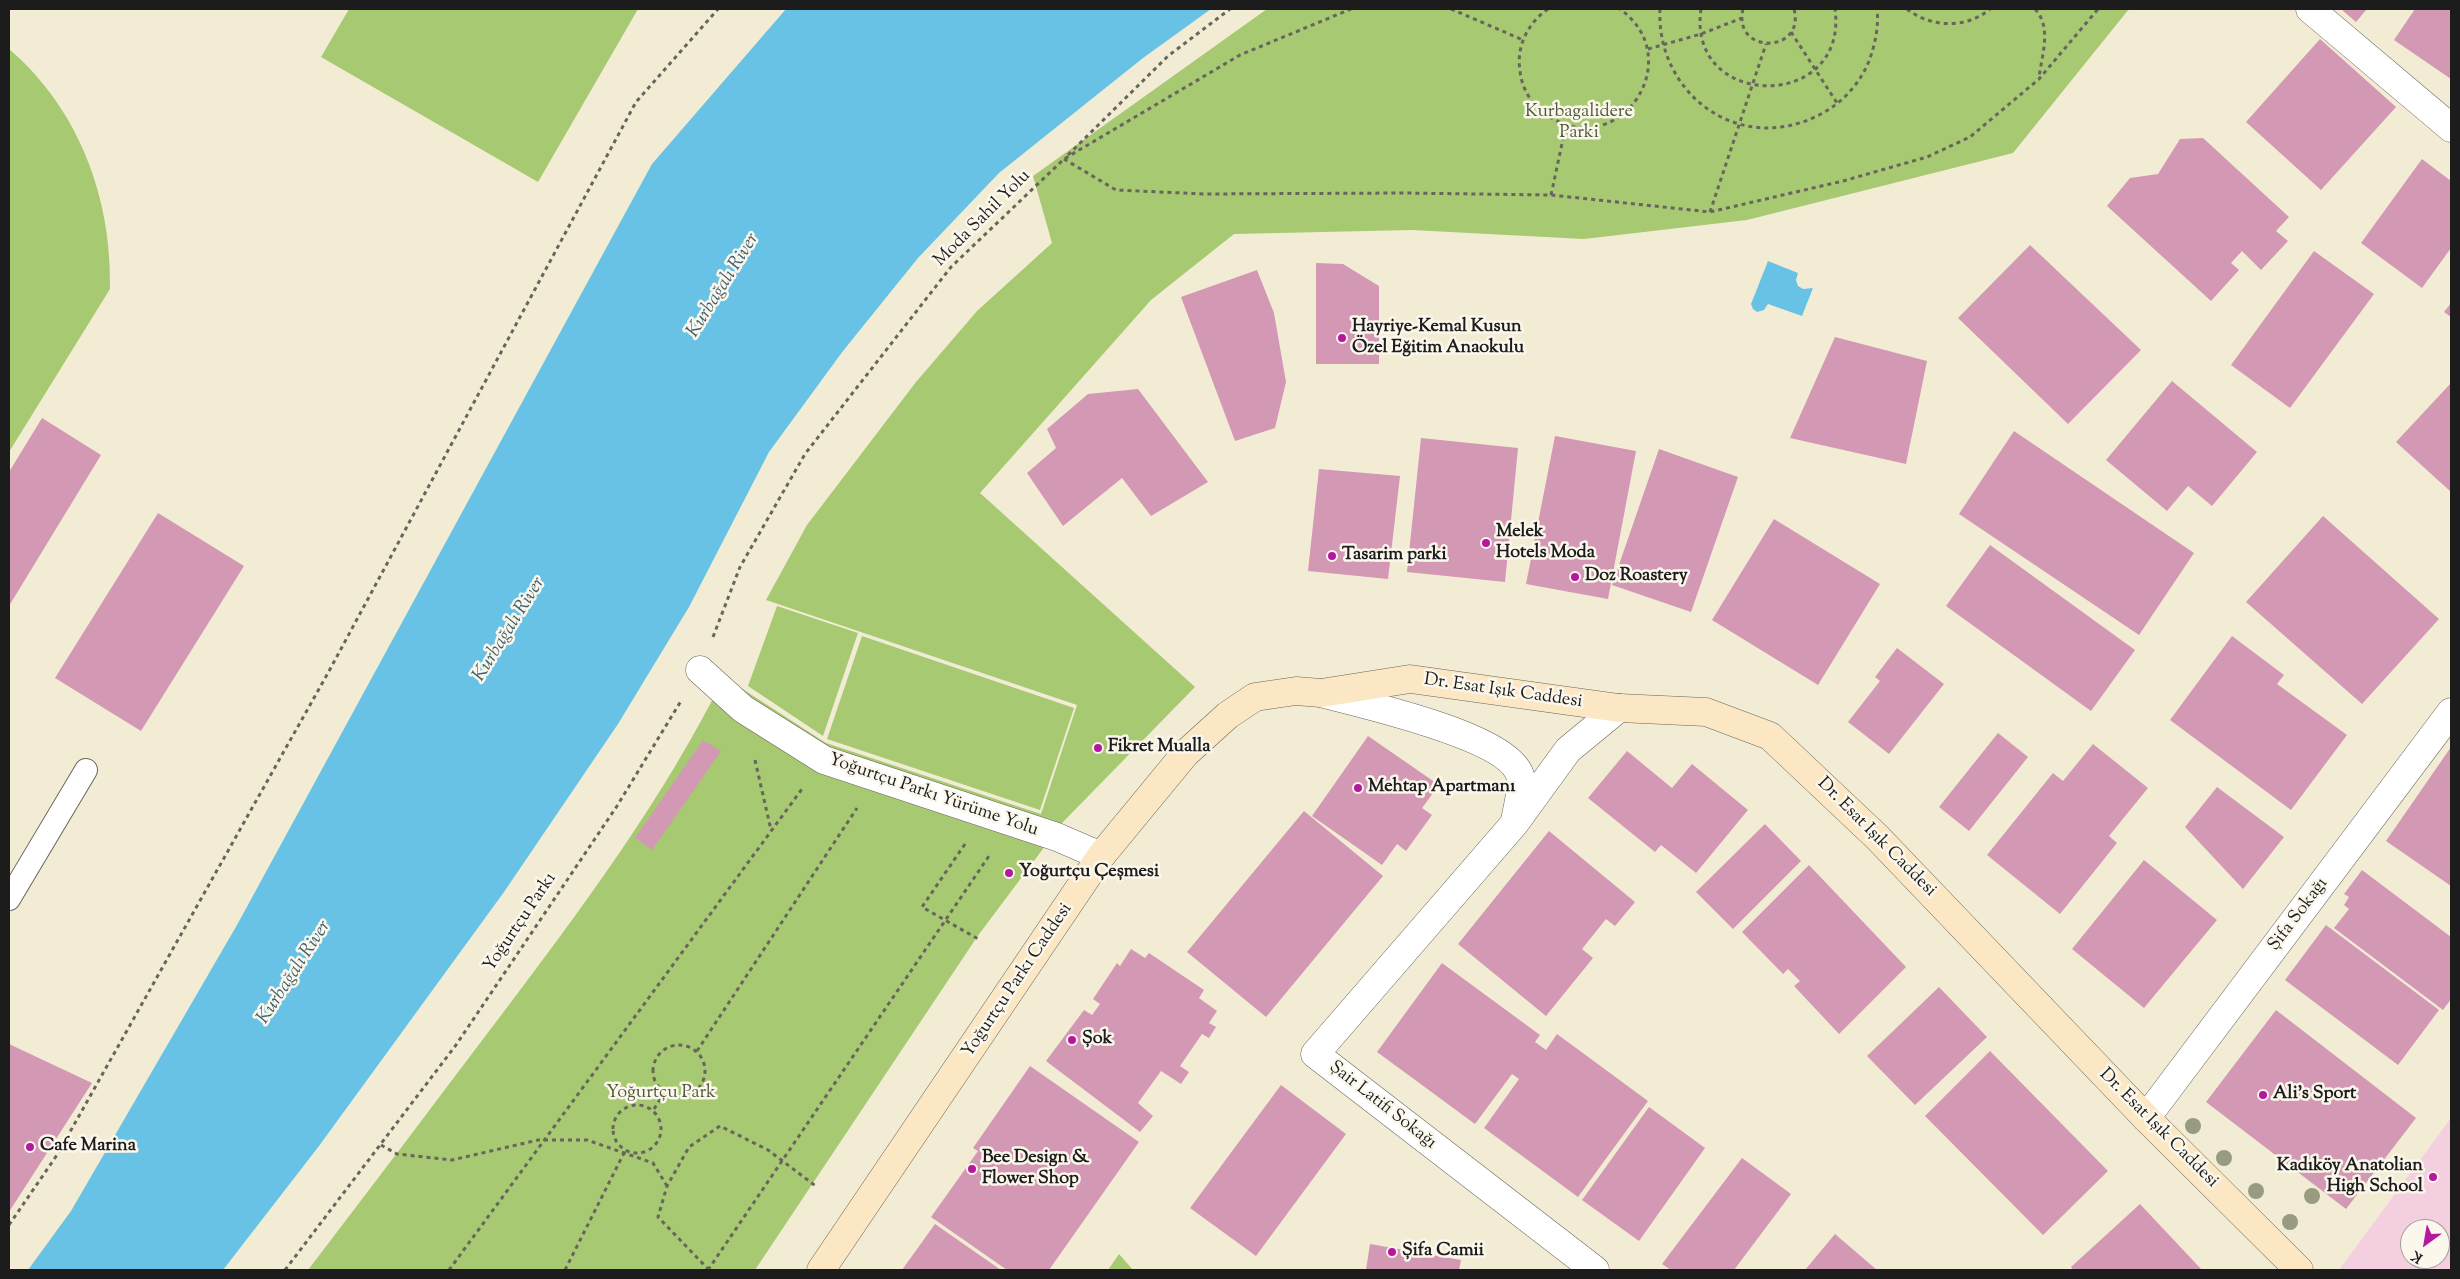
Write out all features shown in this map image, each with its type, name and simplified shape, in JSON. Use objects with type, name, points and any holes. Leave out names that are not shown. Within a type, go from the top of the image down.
[{"type":"street","points":[[2310,9],[2451,128]]},
{"type":"street","name":"Yoğurtçu Parkı Yürüme Yolu","points":[[700,670],[743,709],[824,760],[985,815],[1057,837],[1101,856]]},
{"type":"street","name":"Dr. Esat Işık Caddesi","points":[[1321,693],[1410,679],[1619,708],[1706,712],[1770,736],[1795,757],[1877,837],[2146,1118],[2299,1270]]},
{"type":"street","name":"Yoğurtçu Parkı Caddesi","points":[[821,1270],[1101,856],[1185,754],[1228,715],[1255,696],[1296,691],[1321,693]]},
{"type":"street","points":[[1321,693],[1451,730],[1479,741],[1500,753],[1514,765],[1521,779],[1515,823]]},
{"type":"street","name":"Şair Latifi Sokağı","points":[[1595,1270],[1315,1054],[1515,823],[1568,750],[1619,708]]},
{"type":"street","name":"Şifa Sokağı","points":[[2146,1118],[2451,712]]},
{"type":"lane","points":[[9,899],[86,770]]},
{"type":"path","points":[[9,1225],[57,1155],[328,673],[636,102],[718,9]]},
{"type":"path","points":[[1230,9],[1168,56],[1064,159],[1116,190],[1205,194],[1403,193],[1551,195],[1710,212],[1843,181],[1927,157],[1970,137],[2039,79],[2098,9]]},
{"type":"path","name":"Moda Sahil Yolu","points":[[740,567],[805,454],[951,267],[1064,159],[1240,55],[1351,9]]},
{"type":"path","points":[[1451,9],[1523,40]]},
{"type":"path","points":[[1548,9],[1535,20],[1523,40],[1519,66],[1527,94],[1538,109],[1566,125],[1580,128],[1598,126],[1615,119],[1630,109],[1641,94],[1648,76],[1648,49],[1634,22],[1620,9]]},
{"type":"path","points":[[1660,9],[1662,45],[1673,72],[1691,95],[1713,113],[1740,124],[1763,127],[1786,126],[1808,120],[1838,104],[1866,68],[1875,41],[1877,9]]},
{"type":"path","points":[[1701,9],[1702,34],[1710,54],[1724,71],[1733,78],[1753,85],[1769,87],[1786,85],[1801,79],[1826,56],[1833,40],[1836,23],[1835,9]]},
{"type":"path","points":[[1743,9],[1742,18],[1747,33],[1752,38],[1766,44],[1780,42],[1791,32],[1795,26],[1796,9]]},
{"type":"path","points":[[1906,9],[1920,18],[1946,24],[1973,19],[1990,9]]},
{"type":"path","points":[[2035,9],[2040,14],[2046,33],[2039,79]]},
{"type":"path","points":[[1648,49],[1702,34],[1742,18]]},
{"type":"path","points":[[1791,32],[1838,104]]},
{"type":"path","points":[[1710,212],[1766,44]]},
{"type":"path","points":[[1551,195],[1566,125]]},
{"type":"path","name":"Yoğurtçu Parkı","points":[[284,1270],[456,1045],[617,806],[700,670],[740,567]]},
{"type":"path","points":[[743,709],[772,830]]},
{"type":"path","points":[[449,1270],[824,760]]},
{"type":"path","points":[[697,1051],[876,778]]},
{"type":"path","points":[[980,940],[922,907],[985,815]]},
{"type":"path","points":[[817,1187],[782,1160],[768,1150],[720,1126],[688,1147],[667,1186],[658,1217],[708,1270],[782,1160],[946,920],[1011,823]]},
{"type":"path","points":[[673,1044],[697,1051],[705,1065],[701,1086],[684,1098],[664,1093],[652,1076],[656,1056],[673,1044]]},
{"type":"path","points":[[654,1109],[664,1093]]},
{"type":"path","points":[[381,1145],[396,1154],[452,1160],[545,1140],[587,1140],[625,1151],[643,1154],[659,1143],[662,1124],[654,1109],[632,1104],[616,1115],[612,1134],[625,1151],[653,1163],[667,1186]]},
{"type":"path","points":[[565,1270],[625,1151]]},
{"type":"shaded area","name":"Kadıköy Anatolian High School","points":[[2451,1118],[2451,1270],[2339,1270]]},
{"type":"green space","points":[[349,9],[638,9],[538,182],[321,57]]},
{"type":"green space","points":[[1267,9],[2129,9],[2013,153],[1747,220],[1584,239],[1412,230],[1234,234],[1151,300],[980,493],[1195,687],[1063,822],[977,937],[755,1270],[308,1270],[532,974],[621,851],[675,766],[701,722],[724,677],[826,743],[1041,814],[1077,705],[766,600],[807,525],[916,382],[977,311],[1052,243],[1033,176]]},
{"type":"green space","points":[[9,49],[34,73],[55,99],[72,127],[86,157],[97,189],[105,222],[109,255],[110,289],[9,452]]},
{"type":"green space","points":[[777,606],[858,633],[823,736],[748,686]]},
{"type":"green space","points":[[862,636],[1074,708],[1040,810],[827,739]]},
{"type":"green space","points":[[1119,1254],[1133,1270],[1108,1270]]},
{"type":"water","name":"Kurbağalı River","points":[[786,9],[1211,9],[1143,58],[999,173],[918,258],[843,351],[769,452],[689,607],[618,724],[504,892],[319,1146],[223,1270],[28,1270],[71,1211],[237,925],[652,164]]},
{"type":"water","points":[[1768,261],[1798,273],[1796,280],[1798,286],[1803,289],[1813,288],[1802,316],[1768,304],[1764,310],[1757,312],[1753,309],[1751,304]]},
{"type":"building","points":[[2341,9],[2367,9],[2356,22]]},
{"type":"building","points":[[2415,9],[2451,9],[2451,79],[2394,40]]},
{"type":"building","points":[[2320,39],[2396,107],[2321,190],[2246,122]]},
{"type":"building","points":[[2203,138],[2289,217],[2276,231],[2288,241],[2261,270],[2242,251],[2231,263],[2239,270],[2211,301],[2107,206],[2130,178],[2158,174],[2180,139]]},
{"type":"building","points":[[2422,159],[2451,181],[2451,248],[2422,288],[2361,243]]},
{"type":"building","points":[[2030,245],[2141,350],[2068,424],[1958,318]]},
{"type":"building","points":[[2314,251],[2374,294],[2290,408],[2231,365]]},
{"type":"building","points":[[1316,263],[1343,264],[1379,286],[1379,364],[1316,364]]},
{"type":"building","points":[[1257,270],[1274,313],[1286,382],[1275,428],[1235,441],[1181,297]]},
{"type":"building","points":[[2451,303],[2451,317],[2444,312]]},
{"type":"building","points":[[1835,337],[1927,361],[1906,464],[1790,438]]},
{"type":"building","points":[[2172,381],[2257,452],[2212,506],[2188,486],[2167,511],[2106,460]]},
{"type":"building","points":[[2451,383],[2451,492],[2396,442]]},
{"type":"building","points":[[1138,389],[1208,482],[1151,516],[1122,478],[1063,526],[1027,473],[1056,448],[1047,429],[1088,394]]},
{"type":"building","points":[[42,418],[101,455],[9,606],[9,472]]},
{"type":"building","points":[[2014,431],[2194,553],[2139,635],[1959,514]]},
{"type":"building","points":[[1555,436],[1636,451],[1608,599],[1526,584]]},
{"type":"building","points":[[1421,438],[1518,448],[1505,582],[1407,572]]},
{"type":"building","points":[[1659,449],[1738,477],[1691,612],[1612,585]]},
{"type":"building","points":[[1319,469],[1400,476],[1388,579],[1308,571]]},
{"type":"building","points":[[158,513],[244,566],[141,731],[55,678]]},
{"type":"building","points":[[2323,516],[2439,619],[2362,704],[2246,602]]},
{"type":"building","points":[[1774,519],[1880,584],[1818,685],[1712,620]]},
{"type":"building","points":[[1990,545],[2135,650],[2091,711],[1946,606]]},
{"type":"building","points":[[2232,636],[2284,675],[2277,684],[2347,735],[2291,810],[2170,720]]},
{"type":"building","points":[[1897,648],[1944,684],[1889,754],[1848,722],[1880,681],[1875,677]]},
{"type":"building","points":[[1998,733],[2028,757],[1969,831],[1939,807]]},
{"type":"building","points":[[1368,736],[1439,785],[1422,808],[1432,815],[1406,851],[1397,844],[1382,865],[1312,816]]},
{"type":"building","points":[[703,740],[721,751],[652,850],[635,838]]},
{"type":"building","points":[[2093,744],[2148,788],[2109,836],[2117,843],[2060,914],[1987,855],[2053,773],[2063,781]]},
{"type":"building","points":[[2451,747],[2451,886],[2386,841]]},
{"type":"building","points":[[1627,751],[1672,788],[1692,764],[1748,810],[1696,873],[1661,845],[1655,852],[1588,798]]},
{"type":"building","points":[[2217,787],[2284,837],[2243,889],[2185,827]]},
{"type":"building","points":[[1304,811],[1383,876],[1266,1017],[1187,952]]},
{"type":"building","points":[[1765,824],[1801,861],[1733,929],[1696,892]]},
{"type":"building","points":[[1549,831],[1635,902],[1615,926],[1606,919],[1582,949],[1593,958],[1546,1016],[1458,944]]},
{"type":"building","points":[[2144,860],[2217,920],[2144,1008],[2072,949]]},
{"type":"building","points":[[1809,865],[1906,967],[1839,1034],[1794,986],[1800,981],[1788,969],[1783,974],[1742,932]]},
{"type":"building","points":[[2362,870],[2451,937],[2451,999],[2443,1010],[2334,928],[2349,909],[2344,905],[2349,897],[2344,894]]},
{"type":"building","points":[[2326,925],[2439,1010],[2398,1065],[2285,980]]},
{"type":"building","points":[[1131,949],[1145,958],[1149,953],[1204,990],[1199,998],[1217,1011],[1209,1023],[1216,1027],[1209,1038],[1202,1034],[1180,1066],[1189,1072],[1181,1084],[1161,1071],[1138,1103],[1153,1116],[1140,1132],[1046,1061],[1084,1010],[1092,1015],[1100,1004],[1093,999],[1117,963],[1120,966]]},
{"type":"building","points":[[1442,963],[1540,1035],[1535,1042],[1546,1050],[1557,1034],[1648,1101],[1578,1197],[1484,1128],[1519,1079],[1512,1074],[1475,1124],[1377,1052]]},
{"type":"building","points":[[1939,987],[1987,1037],[1915,1105],[1867,1056]]},
{"type":"building","points":[[2276,1010],[2416,1118],[2346,1209],[2206,1102]]},
{"type":"building","name":"Cafe Marina","points":[[9,1044],[92,1083],[9,1212]]},
{"type":"building","points":[[1990,1051],[2108,1171],[2043,1235],[1925,1116]]},
{"type":"building","points":[[1030,1066],[1139,1142],[1049,1270],[1007,1270],[931,1217],[978,1151],[973,1148]]},
{"type":"building","points":[[1281,1085],[1346,1134],[1256,1256],[1190,1208]]},
{"type":"building","points":[[1649,1107],[1705,1148],[1639,1241],[1582,1200]]},
{"type":"building","points":[[1742,1158],[1791,1194],[1734,1270],[1671,1270],[1662,1264]]},
{"type":"building","points":[[2140,1204],[2202,1270],[2073,1270],[2071,1267]]},
{"type":"building","points":[[935,1224],[1001,1270],[902,1270]]},
{"type":"building","points":[[1835,1234],[1877,1270],[1805,1270]]},
{"type":"building","name":"Şifa Camii","points":[[1370,1244],[1461,1260],[1459,1270],[1366,1270]]},
{"type":"place","name":"Hayriye-Kemal Kusun Özel Eğitim Anaokulu","points":[[1342,338]]},
{"type":"place","name":"Melek Hotels Moda","points":[[1486,543]]},
{"type":"place","name":"Tasarim parki","points":[[1332,556]]},
{"type":"place","name":"Doz Roastery","points":[[1575,577]]},
{"type":"place","name":"Fikret Mualla","points":[[1098,748]]},
{"type":"place","name":"Mehtap Apartmanı","points":[[1358,788]]},
{"type":"place","name":"Yoğurtçu Çeşmesi","points":[[1009,873]]},
{"type":"place","name":"Şok","points":[[1072,1040]]},
{"type":"place","name":"Ali's Sport","points":[[2263,1095]]},
{"type":"place","name":"Cafe Marina","points":[[30,1147]]},
{"type":"place","name":"Bee Design & Flower Shop","points":[[972,1169]]},
{"type":"place","name":"Kadıköy Anatolian High School","points":[[2433,1177]]},
{"type":"place","name":"Şifa Camii","points":[[1392,1252]]},
{"type":"park label","name":"Kurbagalidere Parki","points":[[1579,123]]},
{"type":"park label","name":"Yoğurtçu Park","points":[[661,1094]]}]
